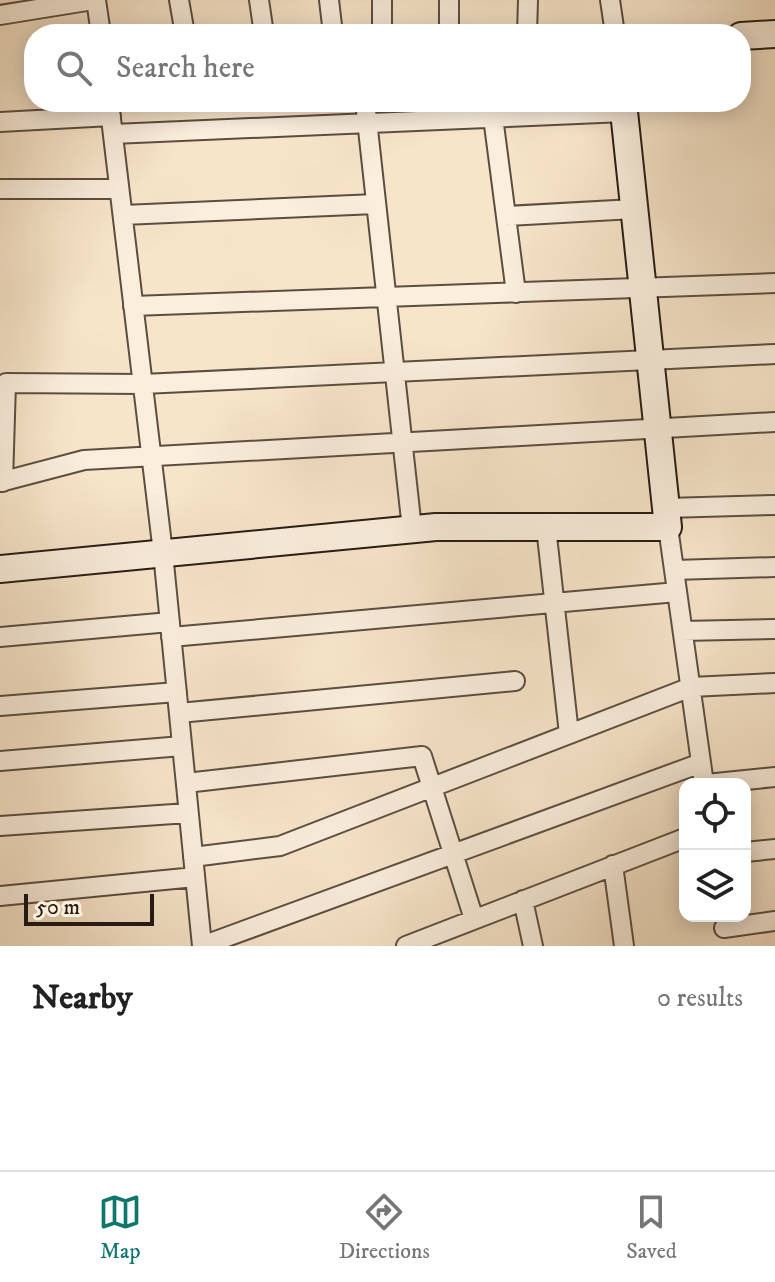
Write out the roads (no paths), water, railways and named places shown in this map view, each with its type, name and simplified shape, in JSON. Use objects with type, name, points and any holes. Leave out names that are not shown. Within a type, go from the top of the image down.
[{"type":"street","points":[[0,15],[94,0],[99,24]]},
{"type":"street","points":[[179,0],[183,24]]},
{"type":"street","points":[[259,0],[263,24]]},
{"type":"street","points":[[329,0],[332,24]]},
{"type":"street","points":[[382,0],[382,24]]},
{"type":"street","points":[[449,0],[449,24]]},
{"type":"street","points":[[527,24],[528,0]]},
{"type":"street","points":[[610,0],[614,24]]},
{"type":"street","points":[[751,35],[775,34]]},
{"type":"street","points":[[366,112],[412,529]]},
{"type":"street","points":[[0,122],[111,118],[367,123],[558,112]]},
{"type":"street","points":[[624,112],[667,518],[704,778]]},
{"type":"street","points":[[493,117],[516,293]]},
{"type":"street","points":[[111,118],[163,553],[202,946],[701,763]]},
{"type":"street","points":[[0,189],[119,189]]},
{"type":"street","points":[[123,215],[376,204]]},
{"type":"street","points":[[506,216],[634,209]]},
{"type":"street","points":[[133,306],[775,283]]},
{"type":"street","points":[[775,354],[143,384],[6,383],[2,482],[84,460],[775,422]]},
{"type":"street","points":[[0,569],[412,529],[546,527],[667,518],[775,505]]},
{"type":"street","points":[[546,527],[569,734]]},
{"type":"street","points":[[674,570],[775,567]]},
{"type":"street","points":[[0,637],[170,630],[677,592]]},
{"type":"street","points":[[683,631],[775,629]]},
{"type":"street","points":[[179,713],[515,681]]},
{"type":"street","points":[[193,857],[280,846],[691,687],[775,683]]},
{"type":"street","points":[[0,706],[177,692]]},
{"type":"street","points":[[0,761],[182,746]]},
{"type":"street","points":[[186,783],[421,755],[474,919]]},
{"type":"street","points":[[751,779],[775,777]]},
{"type":"street","points":[[0,826],[188,813]]},
{"type":"street","points":[[406,946],[679,840]]},
{"type":"street","points":[[751,851],[775,849]]},
{"type":"street","points":[[613,865],[624,946]]},
{"type":"street","points":[[0,896],[195,877]]},
{"type":"street","points":[[523,900],[533,946]]},
{"type":"street","points":[[725,930],[775,921]]}]
